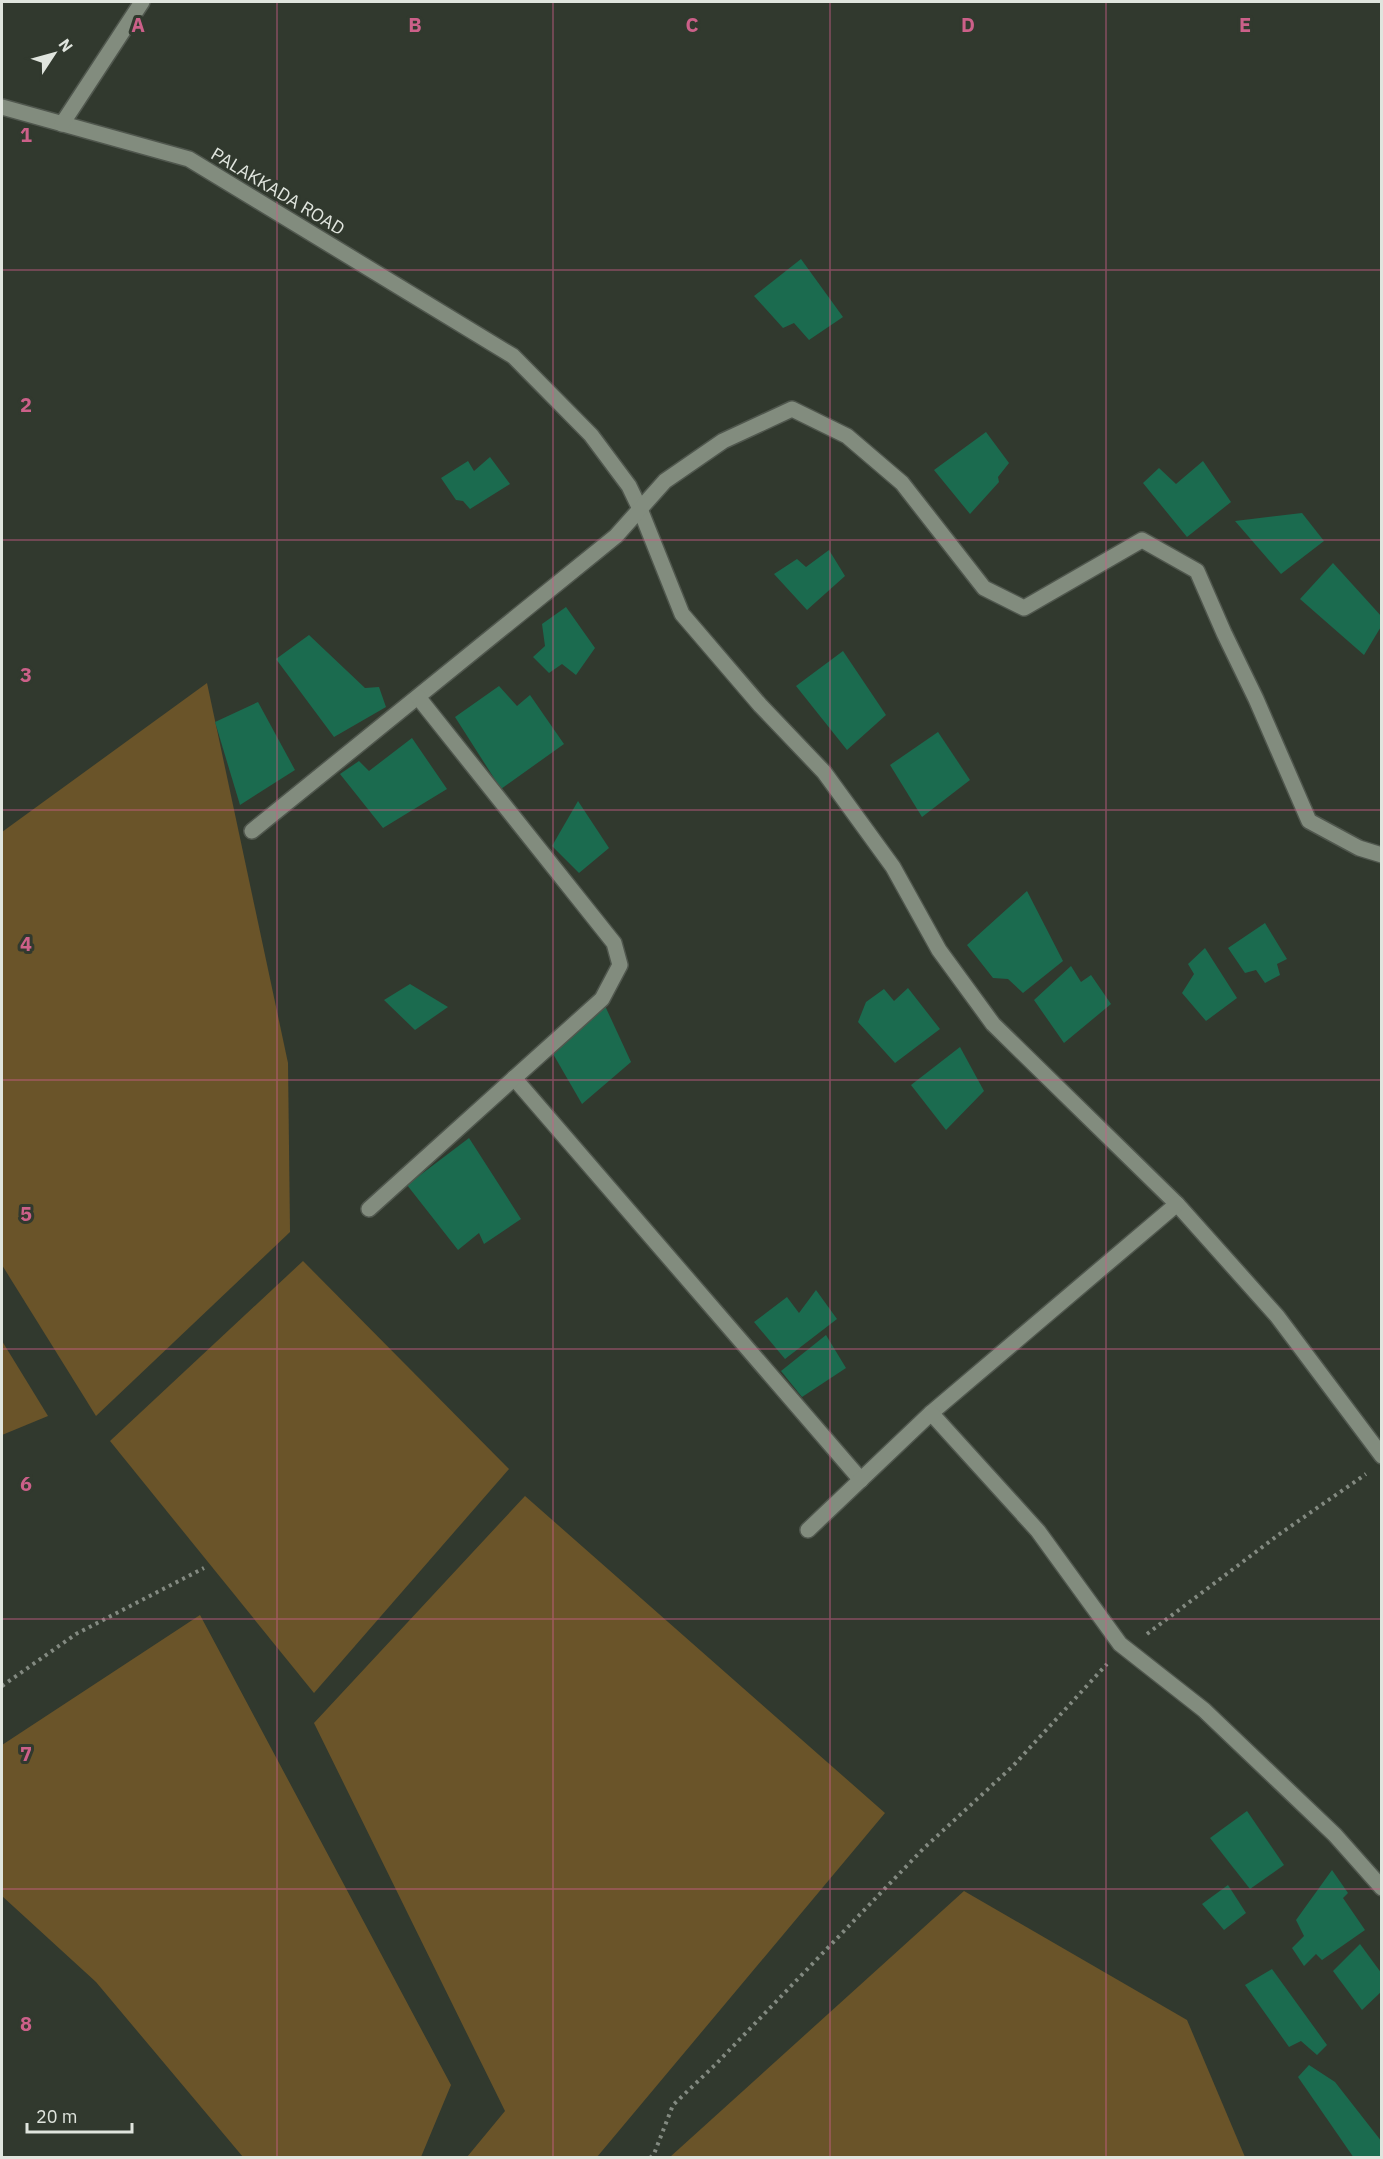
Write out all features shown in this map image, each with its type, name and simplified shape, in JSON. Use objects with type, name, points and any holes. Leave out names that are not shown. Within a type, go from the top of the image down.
[{"type":"street","points":[[62,124],[142,2]]},
{"type":"street","name":"PALAKKADA ROAD","points":[[2,107],[189,159],[513,356],[591,435],[629,486],[682,614],[760,705],[824,772],[893,867],[939,950],[993,1024],[1177,1204],[1277,1316],[1382,1456]]},
{"type":"street","points":[[252,831],[616,536],[665,481],[723,441],[792,409],[847,436],[886,469],[902,483],[984,588],[1024,608],[1142,540],[1197,571],[1309,821],[1359,848],[1382,855]]},
{"type":"street","points":[[369,1209],[602,999],[620,965],[614,943],[418,697]]},
{"type":"street","points":[[514,1078],[861,1480]]},
{"type":"street","points":[[808,1530],[931,1413],[1177,1204]]},
{"type":"street","points":[[931,1413],[1038,1531],[1120,1644],[1204,1710],[1335,1835],[1382,1888]]},
{"type":"path","points":[[650,2157],[654,2154],[673,2106],[715,2066],[923,1848],[1013,1766],[1108,1663],[1281,1533],[1372,1470]]},
{"type":"path","points":[[2,1686],[76,1634],[204,1568]]},
{"type":"shaded area","points":[[207,683],[288,1063],[290,1232],[96,1416],[2,1265],[2,832]]},
{"type":"shaded area","points":[[303,1261],[509,1469],[314,1693],[110,1441]]},
{"type":"shaded area","points":[[2,1341],[48,1416],[2,1435]]},
{"type":"shaded area","points":[[525,1496],[885,1813],[597,2157],[467,2157],[505,2111],[314,1723]]},
{"type":"shaded area","points":[[200,1615],[451,2085],[421,2157],[243,2157],[96,1982],[2,1896],[2,1745]]},
{"type":"shaded area","points":[[964,1891],[1187,2020],[1245,2157],[670,2157]]},
{"type":"building","points":[[801,259],[843,317],[809,340],[794,323],[783,328],[754,296]]},
{"type":"building","points":[[986,432],[1009,463],[998,477],[999,482],[970,514],[934,470]]},
{"type":"building","points":[[490,457],[510,484],[470,509],[463,501],[456,500],[441,478],[468,461],[474,471]]},
{"type":"building","points":[[1203,461],[1231,502],[1187,537],[1143,483],[1159,468],[1176,484]]},
{"type":"building","points":[[1302,513],[1324,541],[1281,574],[1235,521]]},
{"type":"building","points":[[829,550],[845,576],[807,610],[774,574],[797,559],[806,567]]},
{"type":"building","points":[[1333,563],[1382,617],[1382,625],[1364,655],[1300,599]]},
{"type":"building","points":[[566,607],[595,648],[576,675],[562,664],[549,673],[533,657],[545,646],[542,624]]},
{"type":"building","points":[[309,635],[365,688],[379,687],[386,707],[334,737],[276,659]]},
{"type":"building","points":[[843,651],[886,715],[847,750],[796,686]]},
{"type":"building","points":[[499,686],[517,706],[530,695],[564,744],[501,789],[455,717]]},
{"type":"building","points":[[258,702],[295,770],[240,805],[215,722]]},
{"type":"building","points":[[938,732],[970,780],[922,817],[890,765]]},
{"type":"building","points":[[412,738],[447,789],[383,828],[340,774],[359,761],[369,771]]},
{"type":"building","points":[[578,801],[609,848],[579,873],[552,846]]},
{"type":"building","points":[[1027,891],[1063,961],[1023,993],[1008,979],[993,978],[967,945]]},
{"type":"building","points":[[1265,923],[1287,959],[1277,964],[1280,975],[1265,983],[1256,970],[1245,973],[1228,948]]},
{"type":"building","points":[[1205,948],[1237,998],[1206,1021],[1182,993],[1194,974],[1188,964]]},
{"type":"building","points":[[1071,966],[1081,982],[1091,975],[1111,1004],[1064,1043],[1034,1000]]},
{"type":"building","points":[[410,984],[448,1007],[415,1030],[384,1000]]},
{"type":"building","points":[[908,988],[940,1029],[895,1063],[858,1022],[866,1002],[884,989],[894,1001]]},
{"type":"building","points":[[600,995],[631,1062],[582,1104],[545,1040]]},
{"type":"building","points":[[960,1047],[984,1091],[946,1130],[911,1085]]},
{"type":"building","points":[[469,1138],[521,1219],[484,1244],[479,1233],[458,1250],[407,1185]]},
{"type":"building","points":[[816,1290],[837,1319],[785,1359],[754,1322],[787,1297],[799,1313]]},
{"type":"building","points":[[826,1335],[846,1368],[802,1397],[781,1371]]},
{"type":"building","points":[[1247,1811],[1284,1865],[1250,1889],[1210,1838]]},
{"type":"building","points":[[1332,1870],[1348,1893],[1343,1898],[1365,1930],[1322,1960],[1316,1954],[1304,1966],[1292,1948],[1304,1936],[1296,1920]]},
{"type":"building","points":[[1228,1885],[1246,1913],[1224,1930],[1202,1904]]},
{"type":"building","points":[[1360,1944],[1382,1974],[1382,1991],[1362,2010],[1333,1971]]},
{"type":"building","points":[[1272,1969],[1327,2045],[1317,2055],[1301,2041],[1289,2047],[1245,1985]]},
{"type":"building","points":[[1309,2065],[1335,2082],[1382,2142],[1382,2158],[1354,2158],[1298,2077]]}]
